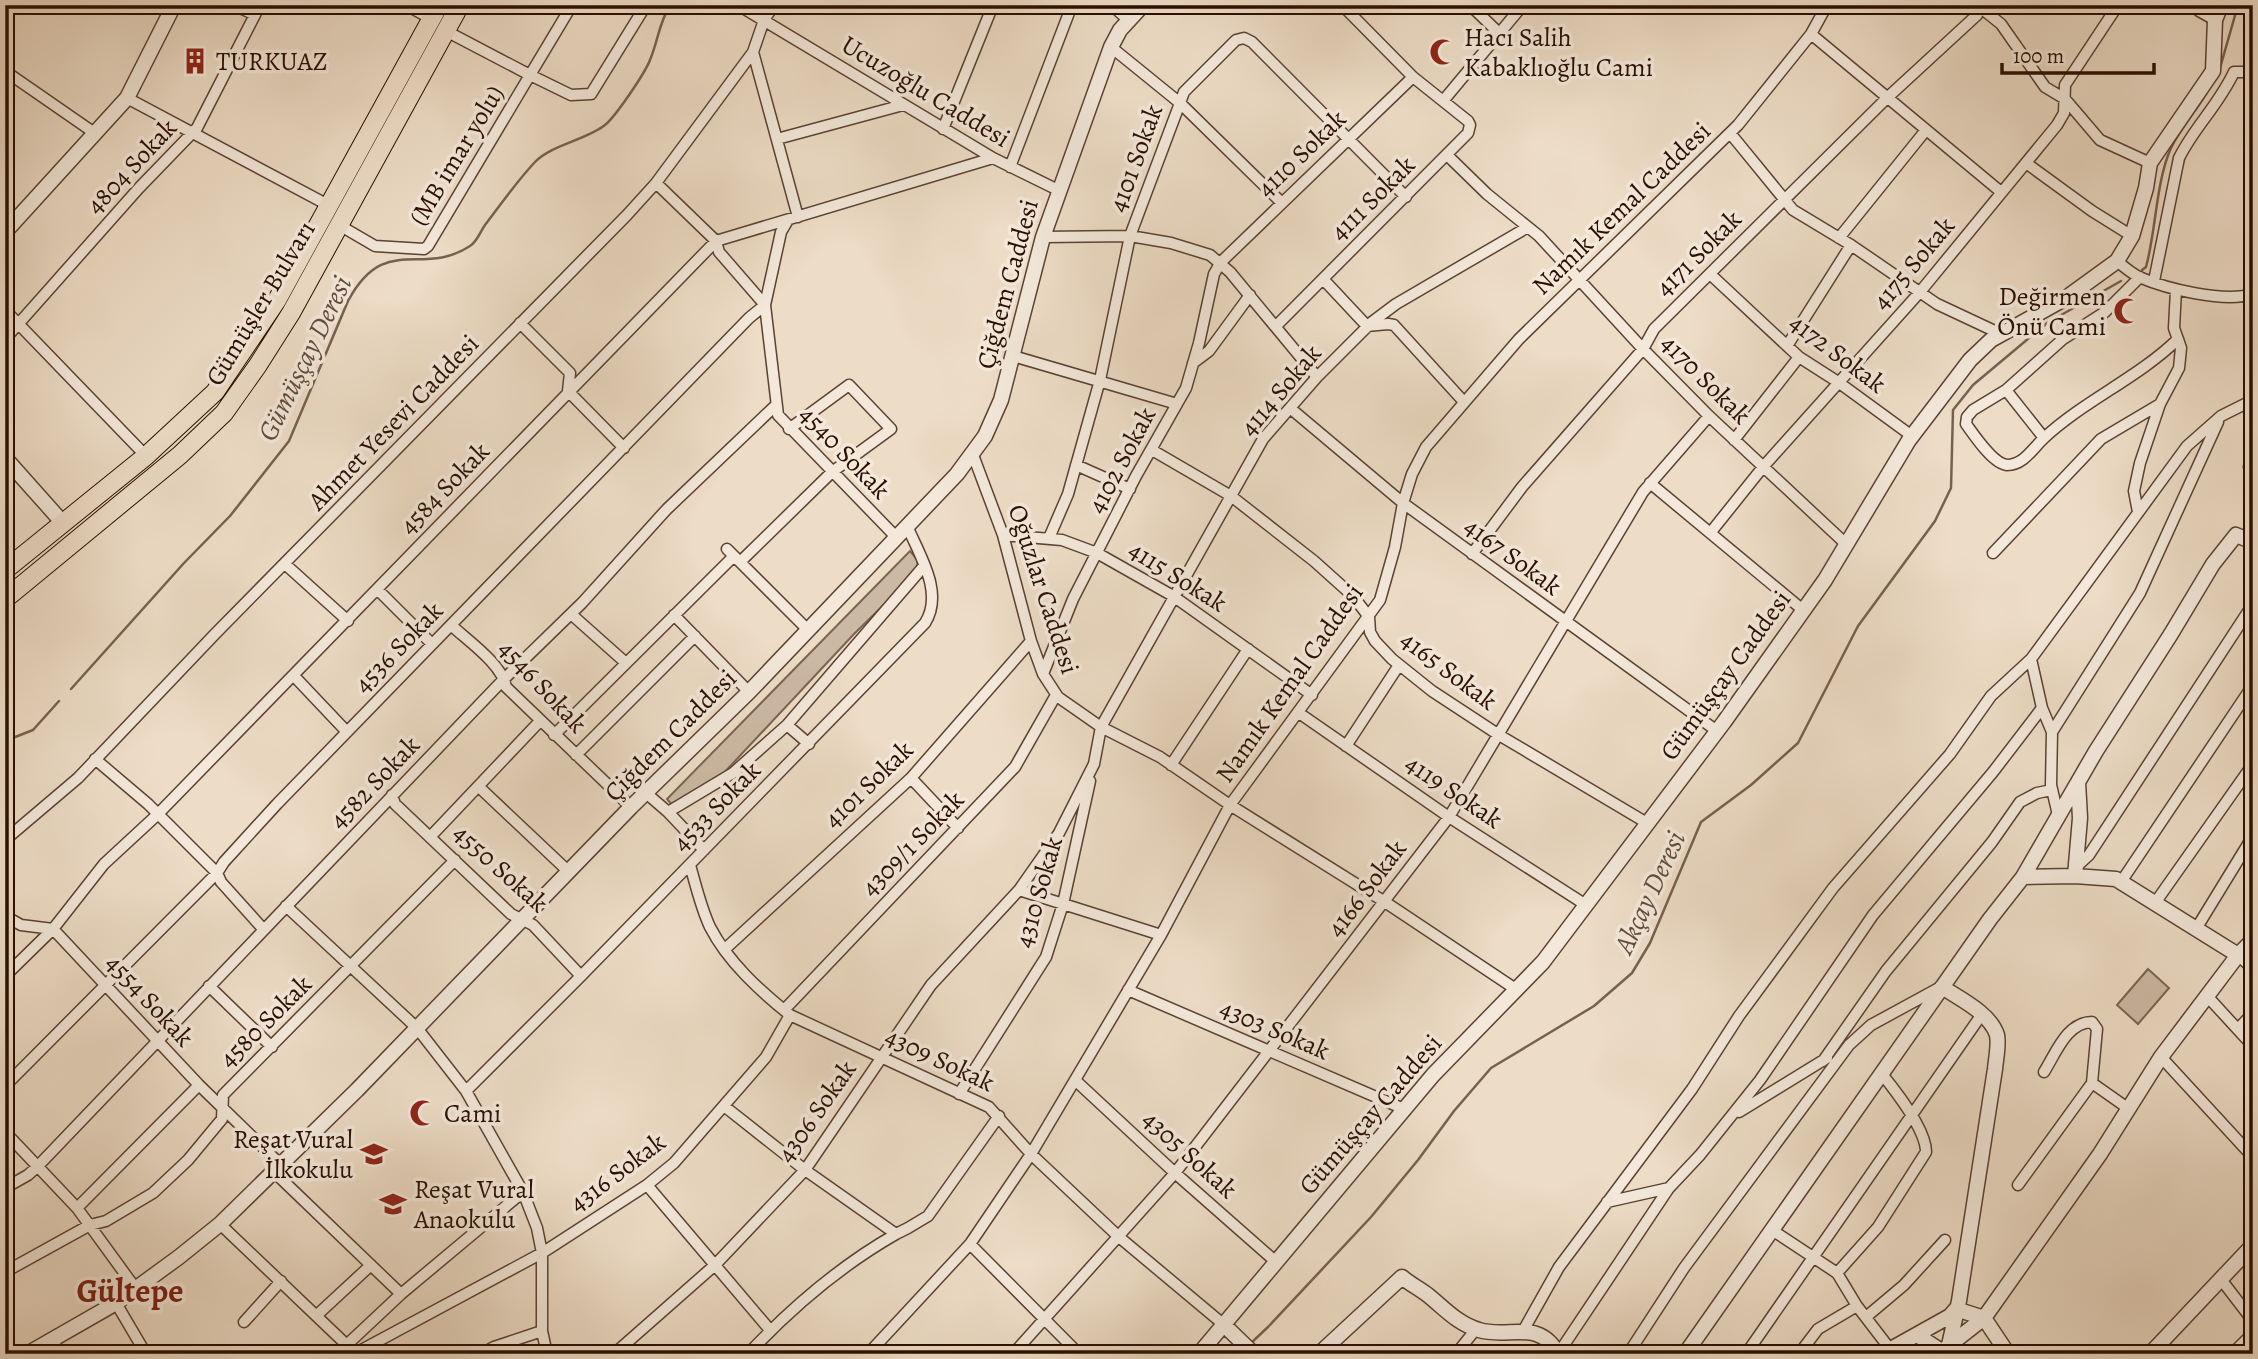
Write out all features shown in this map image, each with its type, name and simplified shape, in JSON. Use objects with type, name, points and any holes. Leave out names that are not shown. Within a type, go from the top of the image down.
[{"type":"main road","name":"Gümüşler Bulvarı","points":[[5,570],[146,456],[215,393],[277,300],[328,205],[439,18],[460,5]]},
{"type":"main road","name":"Gümüşler Bulvarı","points":[[5,599],[180,455],[223,413],[291,313],[339,225],[439,18]]},
{"type":"main road","points":[[63,523],[62,539],[66,543],[78,541]]},
{"type":"street","points":[[5,232],[127,97],[174,5]]},
{"type":"street","points":[[234,5],[258,10]]},
{"type":"street","points":[[406,5],[439,18],[530,75],[571,95],[591,93],[646,5]]},
{"type":"street","points":[[530,75],[572,5]]},
{"type":"street","name":"Ucuzoğlu Caddesi","points":[[738,5],[993,158],[1058,190]]},
{"type":"street","name":"Ahmet Yesevi Caddesi","points":[[5,840],[78,778],[656,183],[753,52],[764,20],[774,5]]},
{"type":"street","points":[[943,129],[993,5]]},
{"type":"street","points":[[1010,167],[1072,5]]},
{"type":"street","points":[[1112,5],[1128,20]]},
{"type":"street","name":"Çiğdem Caddesi","points":[[27,1354],[116,1303],[220,1224],[417,1028],[631,807],[809,631],[973,455],[993,420],[1013,356],[1043,237],[1111,47],[1128,20],[1143,5]]},
{"type":"street","points":[[1342,5],[1413,77],[1443,101],[1523,5]]},
{"type":"street","points":[[1470,5],[1500,34]]},
{"type":"street","name":"Namık Kemal Caddesi","points":[[868,1354],[970,1244],[1031,1154],[1075,1080],[1161,934],[1230,805],[1380,600],[1395,547],[1403,503],[1419,459],[1439,431],[1519,339],[1730,133],[1811,34],[1827,5]]},
{"type":"street","name":"4171 Sokak","points":[[1472,554],[1522,487],[1643,349],[1654,329],[1888,97],[1977,15],[1978,5]]},
{"type":"street","points":[[1983,5],[1986,12],[2001,24],[2045,87],[2065,99],[2100,140],[2150,163]]},
{"type":"street","name":"4175 Sokak","points":[[1711,531],[1763,467],[1920,292],[2057,125],[2064,113],[2065,85],[2118,5]]},
{"type":"street","points":[[2194,5],[2215,20]]},
{"type":"street","name":"Gümüşçay Caddesi","points":[[1199,1354],[1433,1075],[1543,961],[1717,731],[1803,610],[1912,436],[1970,360],[1991,340],[2066,298],[2117,261],[2132,236],[2146,188],[2150,163],[2213,71],[2215,20],[2221,5]]},
{"type":"street","name":"4804 Sokak","points":[[5,339],[139,188],[193,133],[258,10]]},
{"type":"street","points":[[1811,34],[2001,192]]},
{"type":"street","name":"4101 Sokak","points":[[1049,538],[1068,494],[1100,380],[1130,236],[1184,92],[1236,40],[1248,39],[1406,197]]},
{"type":"street","points":[[1111,47],[1180,103],[1282,203]]},
{"type":"street","points":[[753,52],[777,139],[793,219],[781,232],[765,305]]},
{"type":"street","points":[[5,71],[96,134]]},
{"type":"street","points":[[2154,281],[2179,158],[2187,141],[2223,95],[2234,72],[2253,72]]},
{"type":"street","name":"(MB imar yolu)","points":[[339,225],[375,246],[424,249],[428,246],[530,75]]},
{"type":"street","name":"4110 Sokak","points":[[1221,262],[1413,77]]},
{"type":"street","points":[[127,97],[328,205]]},
{"type":"street","name":"4111 Sokak","points":[[1276,326],[1468,133],[1470,125],[1443,101]]},
{"type":"street","points":[[777,139],[903,105]]},
{"type":"street","points":[[1839,238],[1926,130]]},
{"type":"street","points":[[1730,133],[1793,210],[1851,245],[1937,304],[2001,334]]},
{"type":"street","name":"4170 Sokak","points":[[1447,155],[1528,227],[1643,349],[1734,440],[1846,544]]},
{"type":"street","name":"4584 Sokak","points":[[5,976],[53,929],[104,864],[157,815],[294,676],[716,241],[993,158]]},
{"type":"street","points":[[2026,163],[2132,236]]},
{"type":"street","points":[[656,183],[716,241],[719,252],[765,305]]},
{"type":"street","name":"4114 Sokak","points":[[1101,727],[1263,439],[1317,377],[1367,326],[1396,304],[1528,227]]},
{"type":"street","points":[[1043,237],[1130,236],[1210,255],[1221,262],[1250,295],[1317,377]]},
{"type":"street","points":[[1787,346],[1851,245]]},
{"type":"street","points":[[2117,261],[2140,277],[2176,290],[2224,296],[2253,294]]},
{"type":"street","name":"4102 Sokak","points":[[1043,674],[1073,599],[1186,388],[1214,274],[1221,262]]},
{"type":"street","name":"4172 Sokak","points":[[1710,274],[1799,357],[1912,436]]},
{"type":"street","points":[[2140,277],[2105,312],[2063,339],[2006,390],[1973,411],[1967,417],[1966,424],[2001,464],[2010,465],[2027,457],[2044,438],[2159,357],[2178,339]]},
{"type":"street","points":[[1322,279],[1367,326],[1394,325],[1464,402]]},
{"type":"street","points":[[2137,512],[2134,491],[2140,463],[2160,404],[2179,368],[2181,348],[2174,328],[2176,290]]},
{"type":"street","points":[[1194,363],[1209,351],[1250,295]]},
{"type":"street","name":"4540 Sokak","points":[[765,305],[778,415],[832,472],[902,533]]},
{"type":"street","name":"4536 Sokak","points":[[5,1086],[217,873],[277,804],[749,318],[765,305]]},
{"type":"street","points":[[5,310],[146,456]]},
{"type":"street","points":[[520,323],[570,373],[568,391],[624,447]]},
{"type":"street","points":[[1013,356],[1177,404]]},
{"type":"street","points":[[1734,440],[1799,357]]},
{"type":"street","points":[[554,735],[734,556],[832,472],[891,429],[849,385],[789,429]]},
{"type":"street","points":[[2006,390],[2044,438]]},
{"type":"street","points":[[1523,1331],[1559,1267],[1692,1089],[1739,1016],[1833,888],[1950,754],[1991,696],[2031,659],[2188,446],[2221,416],[2253,400]]},
{"type":"street","points":[[1993,553],[2101,439],[2160,404]]},
{"type":"street","name":"4582 Sokak","points":[[5,1188],[38,1166],[392,795],[571,614],[667,509],[775,406]]},
{"type":"street","name":"4167 Sokak","points":[[1290,408],[1403,503],[1563,622],[1717,731]]},
{"type":"street","name":"4166 Sokak","points":[[1013,1354],[1175,1173],[1449,817],[1563,622],[1650,482],[1709,415]]},
{"type":"street","points":[[2052,732],[2140,593],[2221,416]]},
{"type":"street","name":"4165 Sokak","points":[[1152,450],[1231,496],[1314,561],[1353,596],[1369,617],[1370,632],[1375,641],[1399,665],[1432,691],[1499,735],[1647,823]]},
{"type":"street","name":"Oğuzlar Caddesi","points":[[973,455],[1003,536],[1031,641],[1043,674],[1056,695],[1101,727],[1160,757],[1517,990]]},
{"type":"street","points":[[5,458],[63,523]]},
{"type":"street","points":[[1076,465],[1130,489]]},
{"type":"street","points":[[1650,482],[1803,610]]},
{"type":"street","name":"4533 Sokak","points":[[466,1091],[925,623],[933,607],[932,594],[924,566],[902,533]]},
{"type":"street","points":[[1685,1354],[1990,919],[2023,877],[2078,780],[2213,564],[2236,535],[2253,542]]},
{"type":"street","name":"4115 Sokak","points":[[1003,536],[1062,540],[1097,553],[1173,596],[1312,695]]},
{"type":"street","points":[[734,556],[809,631]]},
{"type":"street","points":[[285,564],[348,621]]},
{"type":"street","points":[[668,812],[733,773],[787,724],[924,566]]},
{"type":"street","points":[[378,590],[432,644]]},
{"type":"street","points":[[2076,871],[2253,604]]},
{"type":"street","points":[[571,614],[626,663]]},
{"type":"street","points":[[674,615],[749,692]]},
{"type":"street","name":"4546 Sokak","points":[[451,625],[498,669],[505,679],[506,687],[631,807]]},
{"type":"street","points":[[576,755],[695,636]]},
{"type":"street","name":"4101 Sokak","points":[[725,949],[911,778],[1031,641]]},
{"type":"street","points":[[1171,765],[1248,649]]},
{"type":"street","points":[[2031,659],[2042,708],[2052,732],[2052,790],[2058,815]]},
{"type":"street","points":[[1346,746],[1399,665]]},
{"type":"street","points":[[294,676],[347,732]]},
{"type":"street","points":[[2121,882],[2253,685]]},
{"type":"street","name":"4309/1 Sokak","points":[[787,1013],[1015,767],[1056,695]]},
{"type":"street","points":[[1319,1354],[1402,1277],[1453,1317],[1476,1329],[1485,1332],[1523,1331],[1540,1335],[1554,1346],[1558,1354],[1669,1188],[1700,1155],[1760,1080],[1873,915],[1993,772],[2042,708]]},
{"type":"street","name":"4119 Sokak","points":[[1299,713],[1449,817],[1586,905]]},
{"type":"street","points":[[430,836],[540,721]]},
{"type":"street","points":[[787,724],[809,744]]},
{"type":"street","name":"4310 Sokak","points":[[959,1094],[1046,957],[1063,904],[1101,727]]},
{"type":"street","points":[[95,759],[148,804],[217,873],[221,882],[264,930]]},
{"type":"street","name":"4310 Sokak","points":[[1019,890],[1059,833],[1094,764]]},
{"type":"street","points":[[2155,903],[2253,764]]},
{"type":"street","points":[[911,778],[958,828]]},
{"type":"street","points":[[2076,871],[2080,818],[2078,780]]},
{"type":"street","points":[[479,787],[569,872]]},
{"type":"street","points":[[1822,1061],[1886,971],[1992,842],[2020,802],[2037,793],[2052,790]]},
{"type":"street","points":[[646,793],[704,850]]},
{"type":"street","name":"4550 Sokak","points":[[392,795],[395,804],[511,914],[533,925],[581,976]]},
{"type":"street","points":[[2196,929],[2253,836]]},
{"type":"street","name":"4580 Sokak","points":[[5,1272],[90,1225],[106,1221],[153,1193],[188,1160],[222,1119],[223,1095],[455,860]]},
{"type":"street","name":"4309 Sokak","points":[[690,865],[703,910],[716,937],[753,982],[787,1013],[989,1107],[1031,1154],[1119,1237],[1223,1324],[1253,1353]]},
{"type":"street","points":[[2023,877],[2076,871],[2116,879],[2238,955],[2253,969]]},
{"type":"street","points":[[1019,890],[1161,934]]},
{"type":"street","name":"4306 Sokak","points":[[614,1354],[715,1265],[805,1170],[931,985],[1019,890]]},
{"type":"street","points":[[286,906],[417,1028],[466,1091],[523,1192],[537,1228],[542,1253],[542,1331],[547,1354]]},
{"type":"street","points":[[5,916],[22,925],[53,929]]},
{"type":"street","name":"4554 Sokak","points":[[53,929],[277,1168],[401,1294]]},
{"type":"street","points":[[1947,1351],[1984,1318],[2100,1154],[2161,1057],[2238,955],[2253,940]]},
{"type":"street","points":[[209,986],[272,1047]]},
{"type":"street","points":[[1942,987],[1982,1014],[1992,1024],[1998,1037],[1995,1069],[1947,1351]]},
{"type":"street","points":[[1628,1354],[1684,1268],[1849,1045],[1871,1025],[1942,987]]},
{"type":"street","name":"4303 Sokak","points":[[1128,990],[1404,1109]]},
{"type":"street","points":[[2207,996],[2253,1046]]},
{"type":"street","name":"4316 Sokak","points":[[352,1351],[542,1253],[647,1185],[674,1163],[766,1056],[787,1013]]},
{"type":"street","points":[[2238,1029],[2253,1013]]},
{"type":"street","points":[[1746,1354],[1982,1014]]},
{"type":"street","points":[[2018,1185],[2092,1083],[2097,1029],[2092,1022],[2081,1022],[2067,1033],[2044,1072]]},
{"type":"street","points":[[1731,1117],[1849,1045]]},
{"type":"street","points":[[2161,1057],[2253,1157]]},
{"type":"street","points":[[1837,1273],[1878,1227],[1926,1152],[1922,1135],[1903,1100],[1881,1073]]},
{"type":"street","name":"4305 Sokak","points":[[1075,1080],[1275,1261]]},
{"type":"street","points":[[2092,1083],[2129,1109]]},
{"type":"street","points":[[76,1208],[199,1085]]},
{"type":"street","points":[[723,1106],[805,1170],[896,1234]]},
{"type":"street","points":[[748,1354],[802,1300],[841,1269],[928,1216],[999,1116]]},
{"type":"street","points":[[5,1132],[76,1208],[136,1289]]},
{"type":"street","points":[[647,1185],[770,1330]]},
{"type":"street","points":[[1607,1202],[1669,1188]]},
{"type":"street","points":[[337,1354],[352,1351],[401,1294],[523,1192]]},
{"type":"street","points":[[220,1224],[352,1351]]},
{"type":"street","points":[[1772,1230],[1837,1273],[1888,1352],[1956,1309]]},
{"type":"street","points":[[1866,1317],[1904,1284],[1945,1240]]},
{"type":"street","points":[[970,1244],[1079,1354]]},
{"type":"street","points":[[2150,1354],[2253,1245]]},
{"type":"street","points":[[317,1315],[371,1265]]},
{"type":"street","points":[[2220,1278],[2253,1321]]},
{"type":"street","points":[[244,1322],[281,1281]]},
{"type":"street","points":[[116,1303],[146,1354]]},
{"type":"street","points":[[1799,1354],[1818,1329],[1857,1306]]},
{"type":"street","points":[[1956,1309],[1984,1318],[2008,1354]]},
{"type":"street","points":[[1457,1354],[1476,1329]]},
{"type":"street","points":[[481,1354],[542,1331]]},
{"type":"street","points":[[2232,1354],[2253,1333]]},
{"type":"street","points":[[1917,1335],[1947,1351]]},
{"type":"street","points":[[52,1340],[61,1354]]},
{"type":"street","points":[[877,1344],[887,1354]]},
{"type":"shaded area","points":[[910,551],[918,561],[916,571],[904,585],[854,634],[705,793],[678,812],[667,799]]},
{"type":"shaded area","points":[[2148,969],[2169,988],[2138,1024],[2117,1005]]},
{"type":"waterway","name":"Gümüşçay Deresi","points":[[71,689],[230,516],[289,441],[348,301],[362,280],[376,268],[390,262],[452,255],[472,244],[535,162],[550,151],[597,130],[616,113],[647,66],[670,5]]},
{"type":"waterway","name":"Akçay Deresi","points":[[2220,68],[2238,5]]},
{"type":"waterway","name":"Akçay Deresi","points":[[2142,270],[2146,267],[2166,161],[2175,141],[2207,92]]},
{"type":"waterway","name":"Akçay Deresi","points":[[1250,1344],[1371,1217],[1491,1068],[1594,1006],[1632,973],[1650,943],[1701,822],[1751,785],[1798,743],[1858,626],[1935,521],[1951,488],[1953,410],[1973,385],[2047,323],[2121,281]]},
{"type":"waterway","name":"Gümüşçay Deresi","points":[[5,741],[33,730],[59,701]]},
{"type":"place","name":"Hacı Salih Kabaklıoğlu Cami","points":[[1443,52]]},
{"type":"place","name":"TURKUAZ","points":[[195,61]]},
{"type":"place","name":"Değirmen Önü Cami","points":[[2127,311]]},
{"type":"place","name":"Cami","points":[[423,1113]]},
{"type":"place","name":"Reşat Vural İlkokulu","points":[[374,1154]]},
{"type":"place","name":"Reşat Vural Anaokulu","points":[[393,1204]]},
{"type":"district","name":"Gültepe","points":[[130,1290]]}]
